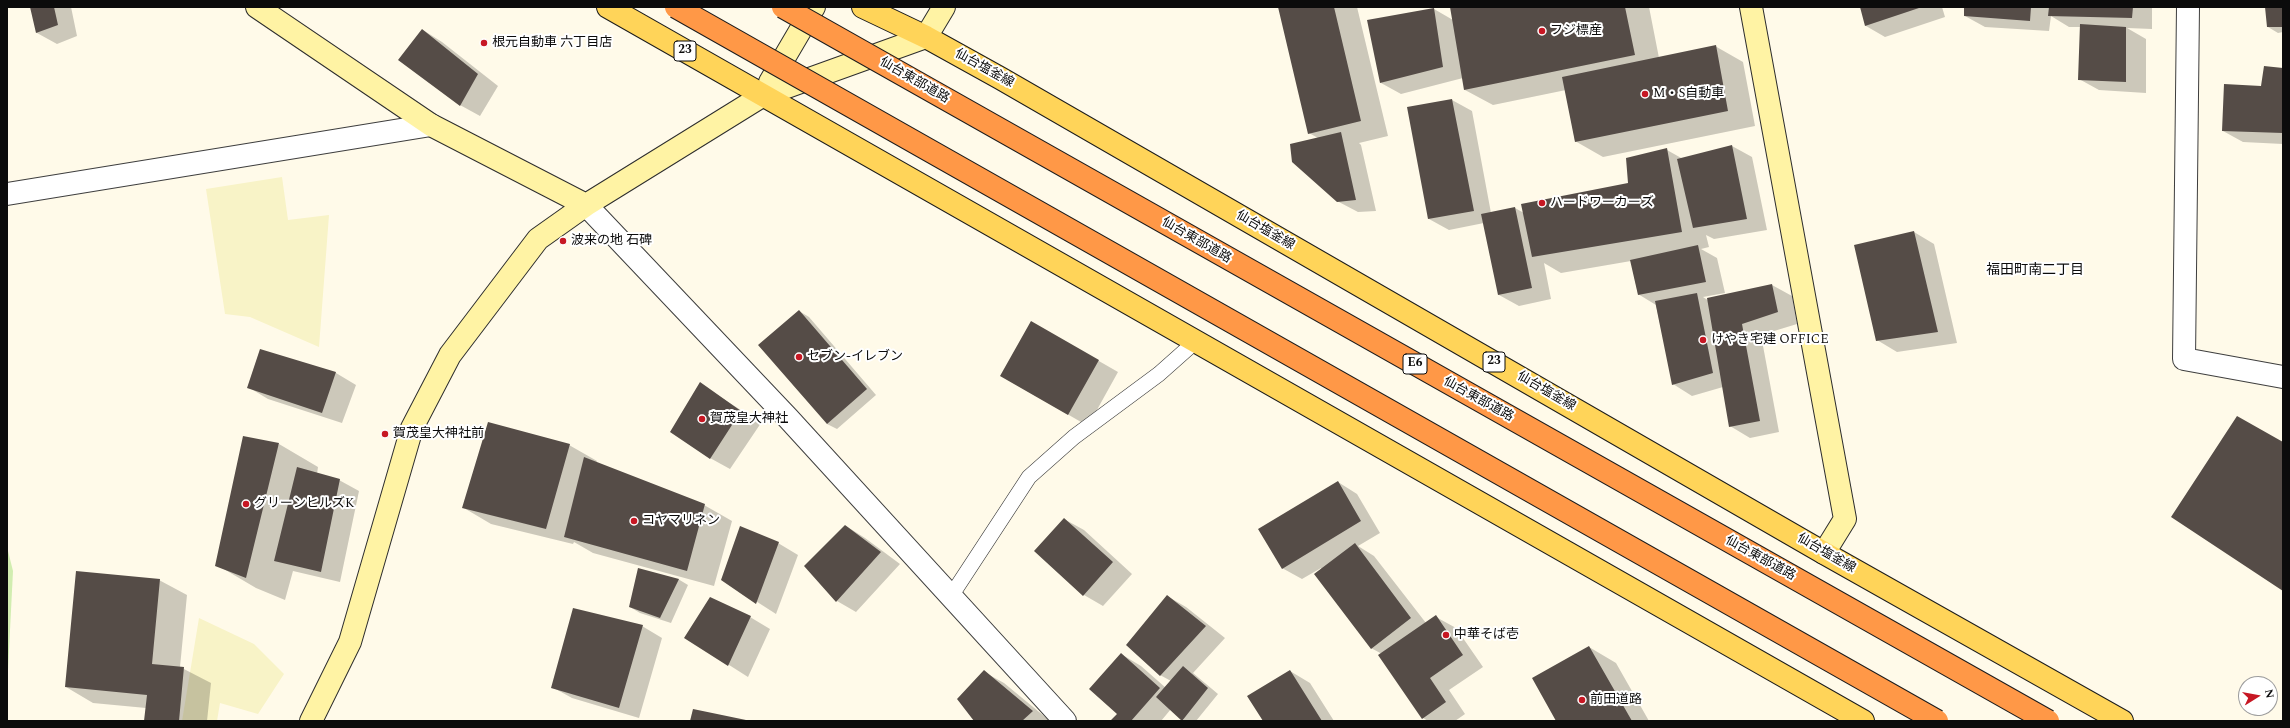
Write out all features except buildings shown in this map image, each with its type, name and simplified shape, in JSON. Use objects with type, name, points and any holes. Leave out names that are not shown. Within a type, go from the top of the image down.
[{"type":"highway","points":[[676,7],[1937,721]]},
{"type":"highway","name":"仙台東部道路","points":[[783,7],[2048,721]]},
{"type":"main road","name":"23","points":[[608,7],[762,96],[1863,721]]},
{"type":"main road","name":"仙台塩釜線","points":[[863,7],[926,37],[1824,552],[2122,721]]},
{"type":"street","points":[[257,7],[431,125],[586,205],[788,418],[1065,721]]},
{"type":"street","points":[[762,96],[814,7]]},
{"type":"street","points":[[311,721],[350,642],[412,428],[450,355],[538,239],[586,205],[762,96],[926,37],[944,7]]},
{"type":"street","points":[[1751,7],[1845,519],[1824,552]]},
{"type":"street","points":[[2188,7],[2184,359],[2283,377]]},
{"type":"street","points":[[7,194],[431,125]]},
{"type":"lane","points":[[951,596],[1029,477],[1074,437],[1159,374],[1195,342]]},
{"type":"shaded area","points":[[282,177],[288,220],[329,215],[319,347],[250,317],[225,314],[206,189]]},
{"type":"shaded area","points":[[199,618],[254,644],[284,674],[258,714],[220,703],[217,721],[182,721]]},
{"type":"green space","points":[[7,547],[13,571],[7,690]]},
{"type":"place","name":"フジ標産","points":[[1542,31]]},
{"type":"place","name":"根元自動車 六丁目店","points":[[484,43]]},
{"type":"place","name":"M・S自動車","points":[[1645,94]]},
{"type":"place","name":"ハードワーカーズ","points":[[1542,203]]},
{"type":"place","name":"波来の地 石碑","points":[[563,241]]},
{"type":"place","name":"けやき宅建 OFFICE","points":[[1703,340]]},
{"type":"place","name":"セブン-イレブン","points":[[799,357]]},
{"type":"place","name":"賀茂皇大神社","points":[[702,419]]},
{"type":"place","name":"賀茂皇大神社前","points":[[385,434]]},
{"type":"place","name":"グリーンヒルズK","points":[[246,504]]},
{"type":"place","name":"コヤマリネン","points":[[634,521]]},
{"type":"place","name":"中華そば壱","points":[[1446,635]]},
{"type":"place","name":"前田道路","points":[[1582,700]]},
{"type":"district","name":"福田町南二丁目","points":[[2035,271]]}]
